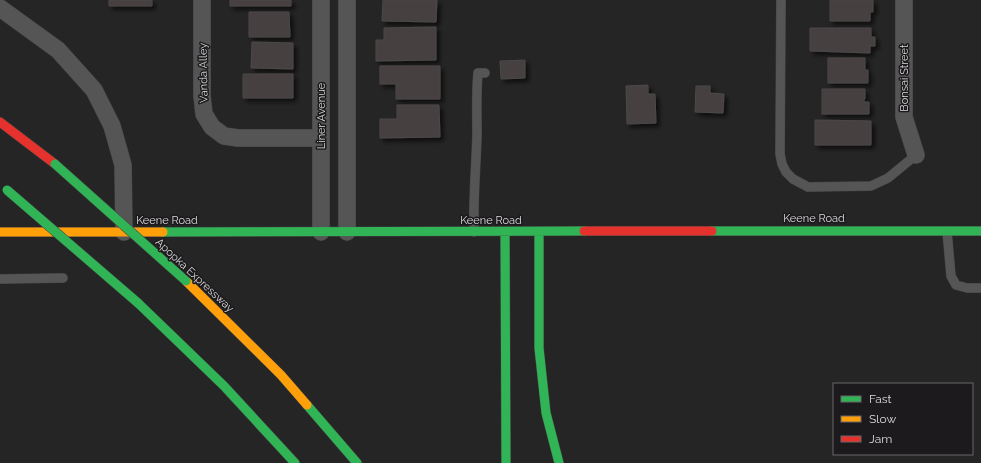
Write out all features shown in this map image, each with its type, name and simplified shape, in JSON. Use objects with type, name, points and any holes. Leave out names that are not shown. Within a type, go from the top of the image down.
[{"type":"main road","name":"Apopka Expressway","points":[[0,122],[55,164],[186,281],[281,376],[357,463]]},
{"type":"main road","points":[[4,187],[138,303],[224,386],[296,463]]},
{"type":"main road","name":"Keene Road","points":[[0,232],[981,231]]},
{"type":"main road","points":[[505,232],[506,463]]},
{"type":"main road","points":[[539,232],[539,348],[546,414],[559,463]]},
{"type":"street","name":"Vanda Alley","points":[[202,0],[202,96],[204,114],[212,127],[224,136],[238,138],[321,138]]},
{"type":"street","name":"Liner Avenue","points":[[321,0],[321,232]]},
{"type":"street","points":[[347,0],[347,232]]},
{"type":"street","name":"Bonsai Street","points":[[904,0],[904,117],[916,155]]},
{"type":"street","points":[[0,8],[58,50],[94,90],[112,126],[123,165],[124,232]]},
{"type":"lane","points":[[781,0],[780,154],[782,164],[786,172],[793,179],[808,187],[871,186],[888,178],[916,155]]},
{"type":"lane","points":[[474,232],[473,199],[477,86],[478,73],[485,74]]},
{"type":"lane","points":[[946,231],[951,276],[956,285],[967,288],[981,288]]},
{"type":"lane","points":[[0,279],[63,278]]},
{"type":"building","points":[[109,0],[152,0],[152,6],[109,6]]},
{"type":"building","points":[[230,0],[291,0],[291,6],[230,6]]},
{"type":"building","points":[[383,0],[437,0],[436,22],[382,21]]},
{"type":"building","points":[[830,0],[873,0],[873,12],[870,12],[870,21],[830,21]]},
{"type":"building","points":[[249,12],[289,12],[290,37],[249,37]]},
{"type":"building","points":[[436,27],[436,60],[376,61],[376,40],[384,40],[384,28]]},
{"type":"building","points":[[810,28],[871,28],[871,37],[875,37],[875,46],[870,46],[870,53],[810,51]]},
{"type":"building","points":[[252,42],[293,43],[293,69],[251,68]]},
{"type":"building","points":[[828,58],[865,58],[865,70],[868,70],[868,83],[828,83]]},
{"type":"building","points":[[525,60],[525,78],[501,79],[500,61]]},
{"type":"building","points":[[380,66],[440,66],[440,99],[396,99],[396,84],[380,84]]},
{"type":"building","points":[[243,74],[293,74],[293,98],[243,98]]},
{"type":"building","points":[[648,85],[648,94],[655,94],[656,123],[627,124],[626,86]]},
{"type":"building","points":[[696,86],[710,86],[710,93],[724,94],[723,113],[695,112]]},
{"type":"building","points":[[822,89],[865,89],[864,102],[869,102],[869,114],[822,114]]},
{"type":"building","points":[[397,105],[439,105],[440,137],[380,138],[380,119],[397,119]]},
{"type":"building","points":[[815,120],[871,121],[871,145],[815,145]]},
{"type":"traffic: fast","points":[[55,164],[186,281]]},
{"type":"traffic: fast","points":[[7,190],[138,303]]},
{"type":"traffic: fast","points":[[163,232],[584,231]]},
{"type":"traffic: fast","points":[[712,231],[981,231]]},
{"type":"traffic: fast","points":[[505,232],[506,463]]},
{"type":"traffic: fast","points":[[539,232],[539,348],[546,413],[559,463]]},
{"type":"traffic: fast","points":[[138,303],[224,386],[295,463]]},
{"type":"traffic: fast","points":[[307,405],[357,463]]},
{"type":"traffic: slow","points":[[0,232],[163,232]]},
{"type":"traffic: slow","points":[[186,281],[281,375],[307,405]]},
{"type":"traffic: jam","points":[[0,122],[55,164]]},
{"type":"traffic: jam","points":[[584,231],[712,231]]}]
